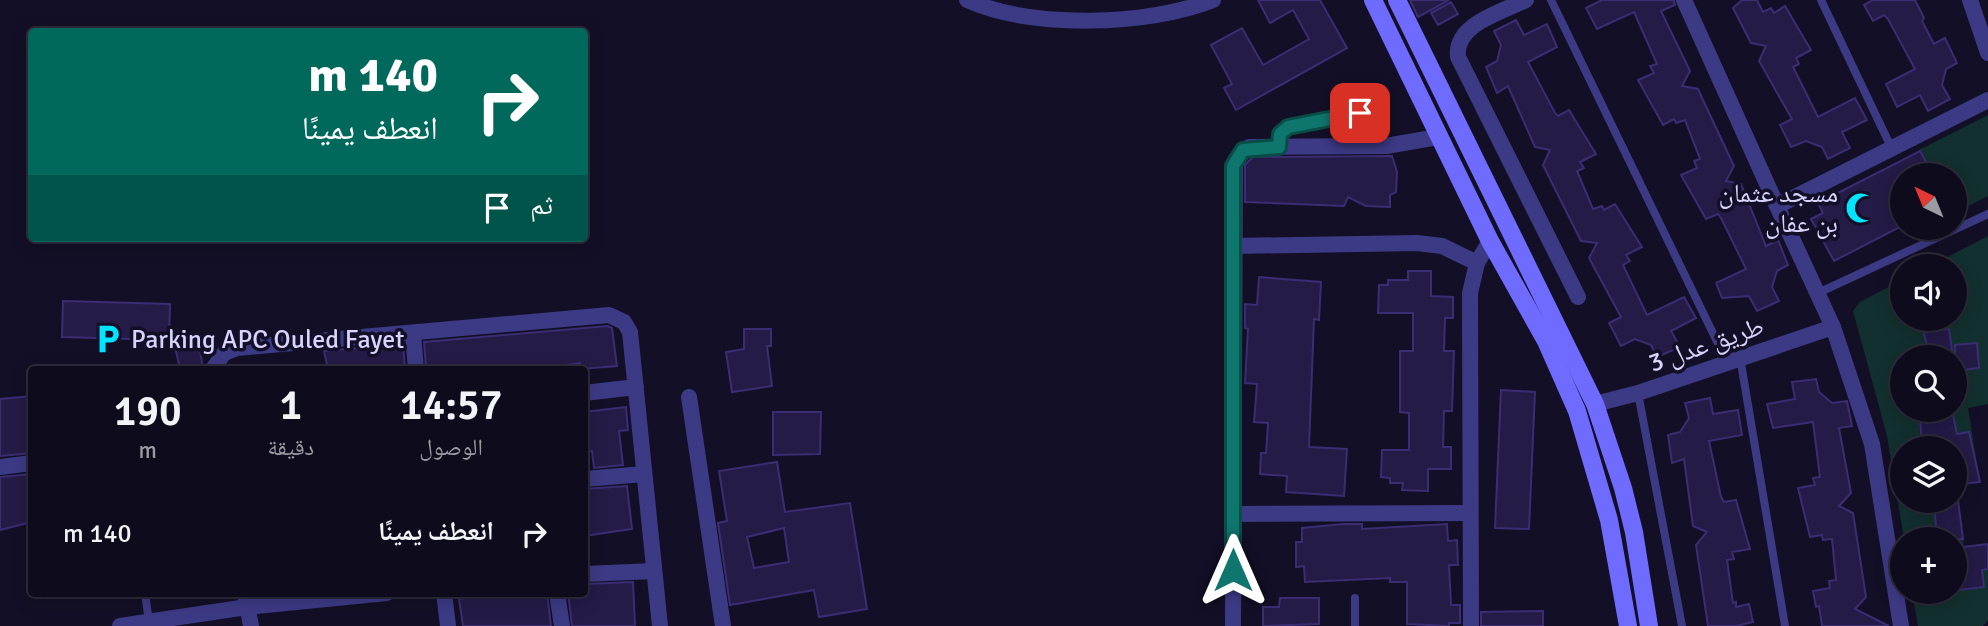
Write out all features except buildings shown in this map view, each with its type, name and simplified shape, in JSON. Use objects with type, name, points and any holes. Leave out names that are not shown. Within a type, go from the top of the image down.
[{"type":"main road","points":[[1373,0],[1490,241],[1546,341],[1577,411],[1609,520],[1628,626]]},
{"type":"main road","points":[[1397,0],[1594,404],[1626,499],[1649,626]]},
{"type":"street","points":[[967,0],[994,12],[1040,20],[1213,0]]},
{"type":"street","points":[[1526,0],[1466,31],[1458,43],[1458,57],[1578,297]]},
{"type":"street","points":[[1684,0],[1833,327],[1872,444],[1900,626]]},
{"type":"street","points":[[1970,0],[1988,53]]},
{"type":"street","points":[[1777,206],[1988,100]]},
{"type":"street","points":[[1233,626],[1235,160],[1249,148],[1386,146],[1438,137]]},
{"type":"street","points":[[1471,626],[1469,304],[1477,263],[1490,241]]},
{"type":"street","points":[[1233,246],[1416,243],[1442,246],[1477,263]]},
{"type":"street","points":[[215,366],[224,353],[237,348],[614,316],[624,322],[630,332],[660,626]]},
{"type":"street","name":"طريق عدل 3","points":[[1594,404],[1638,393],[1833,327]]},
{"type":"street","points":[[413,334],[416,366]]},
{"type":"street","points":[[588,393],[636,387]]},
{"type":"street","points":[[689,397],[723,626]]},
{"type":"street","points":[[0,467],[28,464]]},
{"type":"street","points":[[588,480],[644,474]]},
{"type":"street","points":[[1233,514],[1470,513]]},
{"type":"street","points":[[588,575],[654,571]]},
{"type":"street","points":[[120,626],[149,623],[246,600],[306,597]]},
{"type":"street","points":[[444,597],[448,626]]},
{"type":"street","points":[[558,597],[562,626]]},
{"type":"street","points":[[246,600],[251,626]]},
{"type":"lane","points":[[1551,0],[1733,360],[1785,626]]},
{"type":"lane","points":[[1821,0],[1891,147]]},
{"type":"lane","points":[[1279,147],[1280,134],[1288,127],[1360,113],[1375,119],[1386,146]]},
{"type":"lane","points":[[1818,293],[1988,214]]},
{"type":"lane","points":[[1638,393],[1682,626]]},
{"type":"lane","points":[[146,597],[149,623]]},
{"type":"lane","points":[[1355,598],[1355,626]]},
{"type":"green space","points":[[1988,115],[1988,196],[1967,207],[1967,163],[1926,163],[1919,150]]},
{"type":"green space","points":[[1988,236],[1988,404],[1968,408],[1980,482],[1967,484],[1967,436],[1890,436],[1890,454],[1853,311],[1860,302],[1890,286],[1890,331],[1967,331],[1967,254],[1953,254]]},
{"type":"green space","points":[[1900,513],[1960,513],[1962,527],[1902,527]]},
{"type":"green space","points":[[1988,544],[1988,620],[1983,626],[1918,626],[1914,604],[1967,604],[1967,546]]},
{"type":"place","name":"مسجد عثمان بن عفان","points":[[1861,208]]},
{"type":"place","name":"Parking APC Ouled Fayet","points":[[108,339]]},
{"type":"route","points":[[1233,570],[1233,166],[1243,150],[1279,147],[1280,134],[1288,127],[1360,113]]}]
